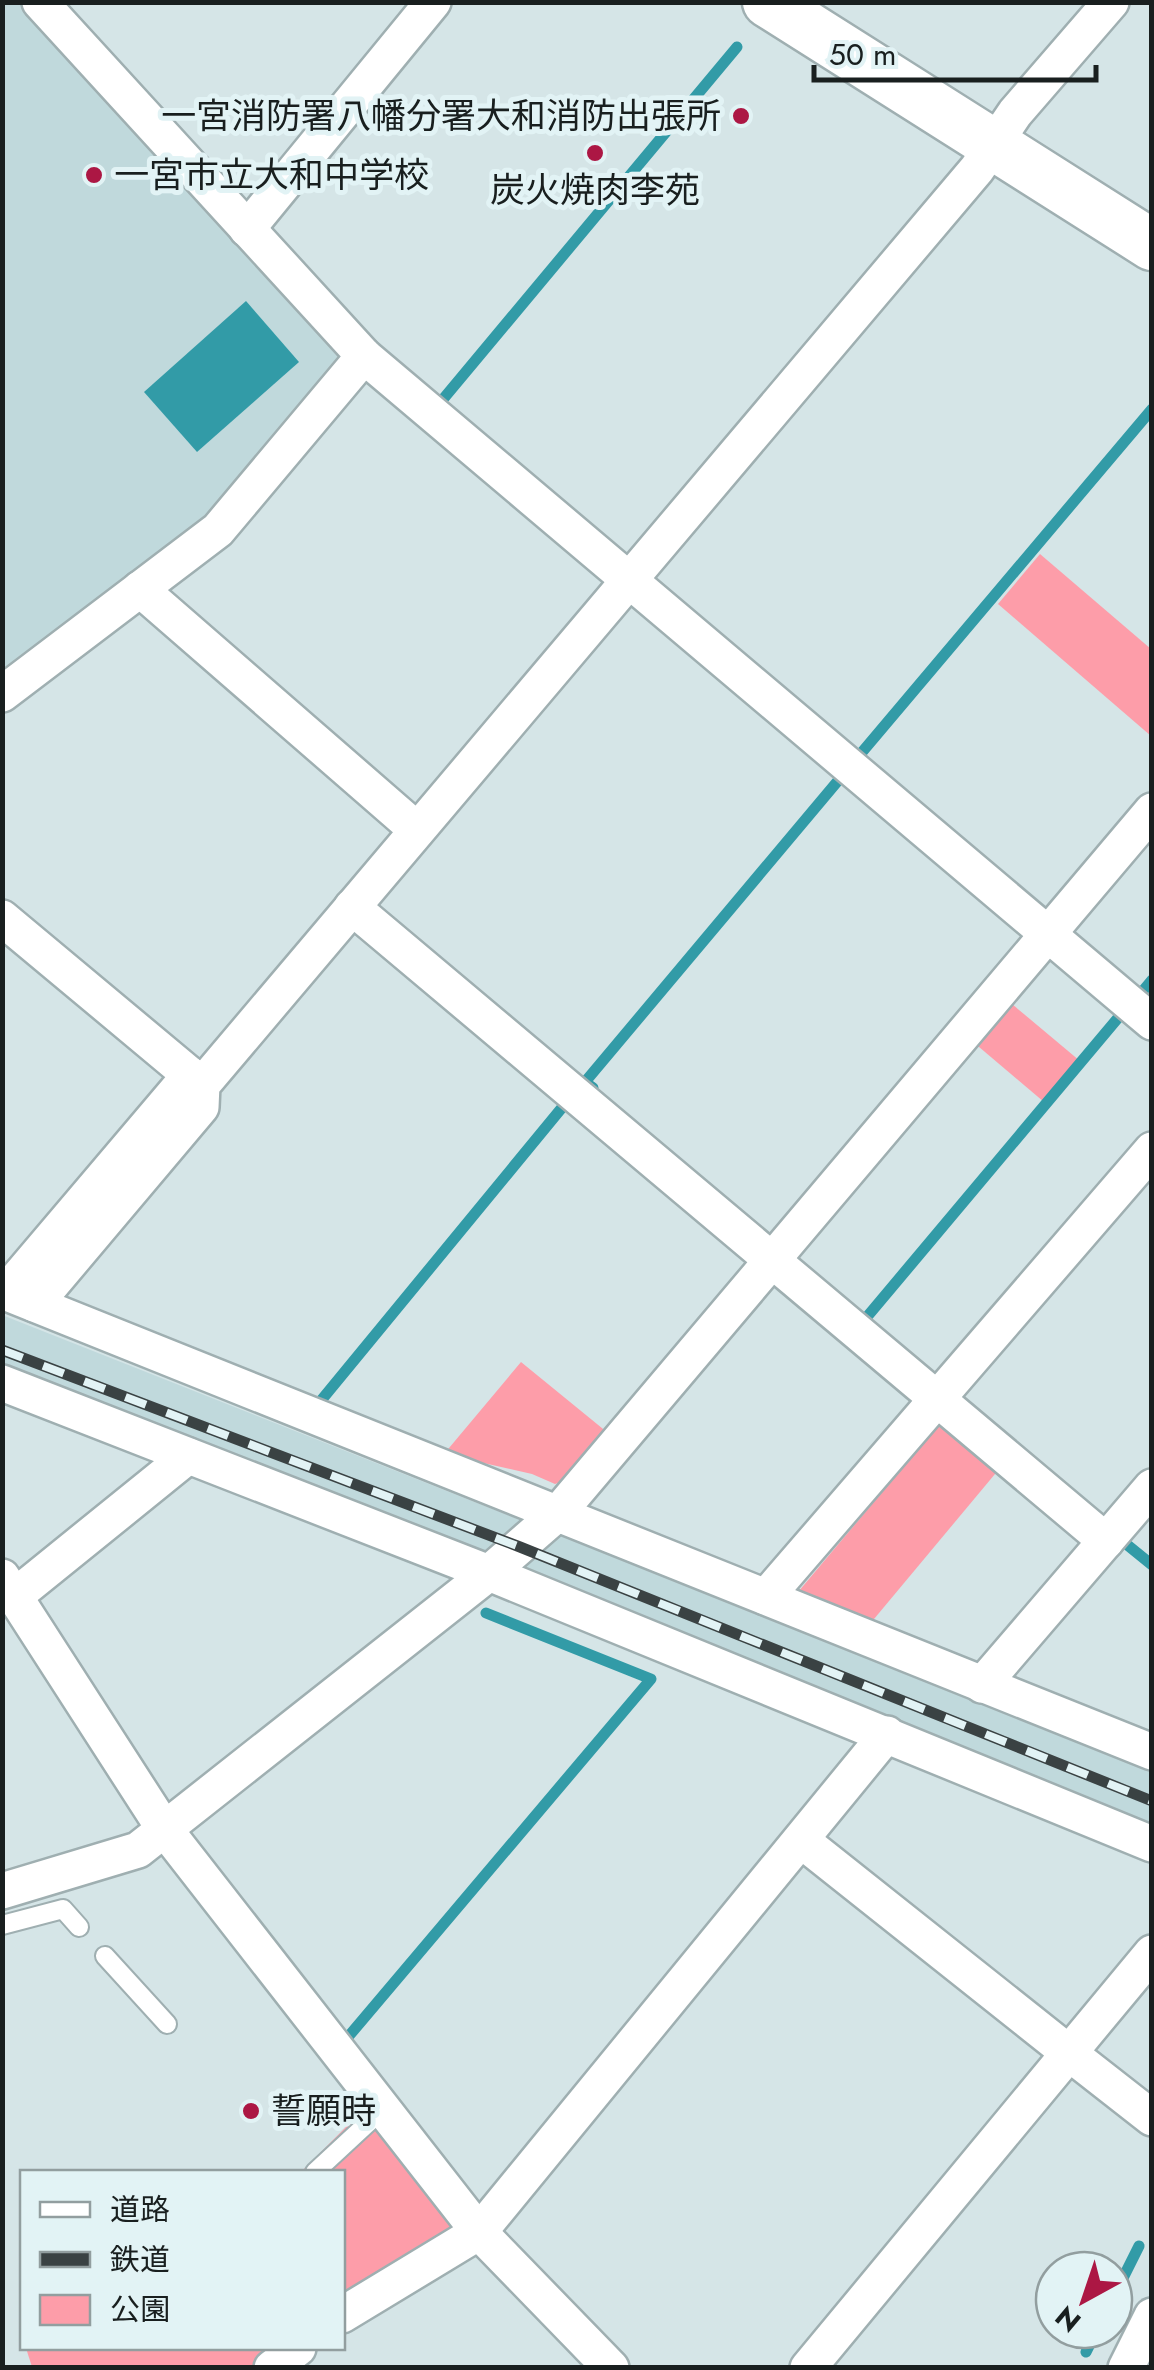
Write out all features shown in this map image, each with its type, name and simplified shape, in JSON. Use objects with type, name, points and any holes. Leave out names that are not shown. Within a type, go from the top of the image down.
[{"type":"street","points":[[40,2],[364,356],[1152,1022]]},
{"type":"street","points":[[247,230],[434,2]]},
{"type":"street","points":[[768,2],[1152,245]]},
{"type":"street","points":[[1111,2],[977,168],[352,907],[196,1080],[15,1295],[1152,1752]]},
{"type":"street","points":[[2,694],[218,530],[364,356]]},
{"type":"street","points":[[140,589],[417,830]]},
{"type":"street","points":[[2,1891],[138,1850],[163,1826],[489,1573],[559,1512],[1152,811]]},
{"type":"street","points":[[352,907],[1106,1540]]},
{"type":"street","points":[[2,918],[196,1080]]},
{"type":"street","points":[[766,1597],[1152,1150]]},
{"type":"street","points":[[2,1383],[489,1573],[1152,1844]]},
{"type":"street","points":[[188,1456],[10,1599],[163,1826],[382,2109],[479,2232],[610,2368]]},
{"type":"street","points":[[982,1685],[1152,1488]]},
{"type":"street","points":[[345,2312],[479,2232],[887,1734]]},
{"type":"street","points":[[800,1840],[1152,2118]]},
{"type":"street","points":[[808,2368],[1152,1953]]},
{"type":"street","points":[[1126,2368],[1152,2316]]},
{"type":"street","points":[[272,2368],[295,2350]]},
{"type":"lane","points":[[2,1925],[63,1909],[79,1927]]},
{"type":"lane","points":[[105,1956],[167,2024]]},
{"type":"lane","points":[[316,2170],[382,2109]]},
{"type":"shaded area","name":"一宮市立大和中学校","points":[[25,2],[345,347],[345,363],[227,500],[3,673],[2,3]]},
{"type":"shaded area","points":[[2,1315],[530,1524],[485,1561],[3,1371]]},
{"type":"shaded area","points":[[560,1531],[1151,1766],[1151,1826],[510,1572]]},
{"type":"green space","points":[[1040,554],[1151,649],[1151,736],[998,604]]},
{"type":"green space","points":[[1006,999],[1080,1061],[1044,1102],[972,1041]]},
{"type":"green space","points":[[521,1362],[608,1433],[571,1478],[555,1484],[532,1474],[444,1454]]},
{"type":"green space","points":[[943,1420],[1000,1468],[864,1631],[793,1598]]},
{"type":"green space","points":[[369,2104],[465,2231],[345,2301],[345,2170],[303,2170]]},
{"type":"green space","points":[[27,2350],[280,2350],[258,2368],[32,2367]]},
{"type":"water","points":[[246,301],[299,362],[197,452],[144,392]]},
{"type":"waterway","points":[[444,398],[737,47]]},
{"type":"waterway","points":[[863,751],[1152,409]]},
{"type":"waterway","points":[[593,1088],[585,1082],[842,776]]},
{"type":"waterway","points":[[1142,992],[1152,980]]},
{"type":"waterway","points":[[866,1318],[1123,1012]]},
{"type":"waterway","points":[[319,1403],[565,1104]]},
{"type":"waterway","points":[[1120,1539],[1152,1565]]},
{"type":"waterway","points":[[348,2037],[651,1679],[486,1613]]},
{"type":"waterway","points":[[1134,2256],[1139,2246]]},
{"type":"railway","points":[[2,1350],[520,1547],[1152,1801]]},
{"type":"place","name":"一宮消防署八幡分署大和消防出張所","points":[[741,116]]},
{"type":"place","name":"炭火焼肉李苑","points":[[595,153]]},
{"type":"place","name":"一宮市立大和中学校","points":[[94,175]]},
{"type":"place","name":"誓願時","points":[[251,2111]]}]
